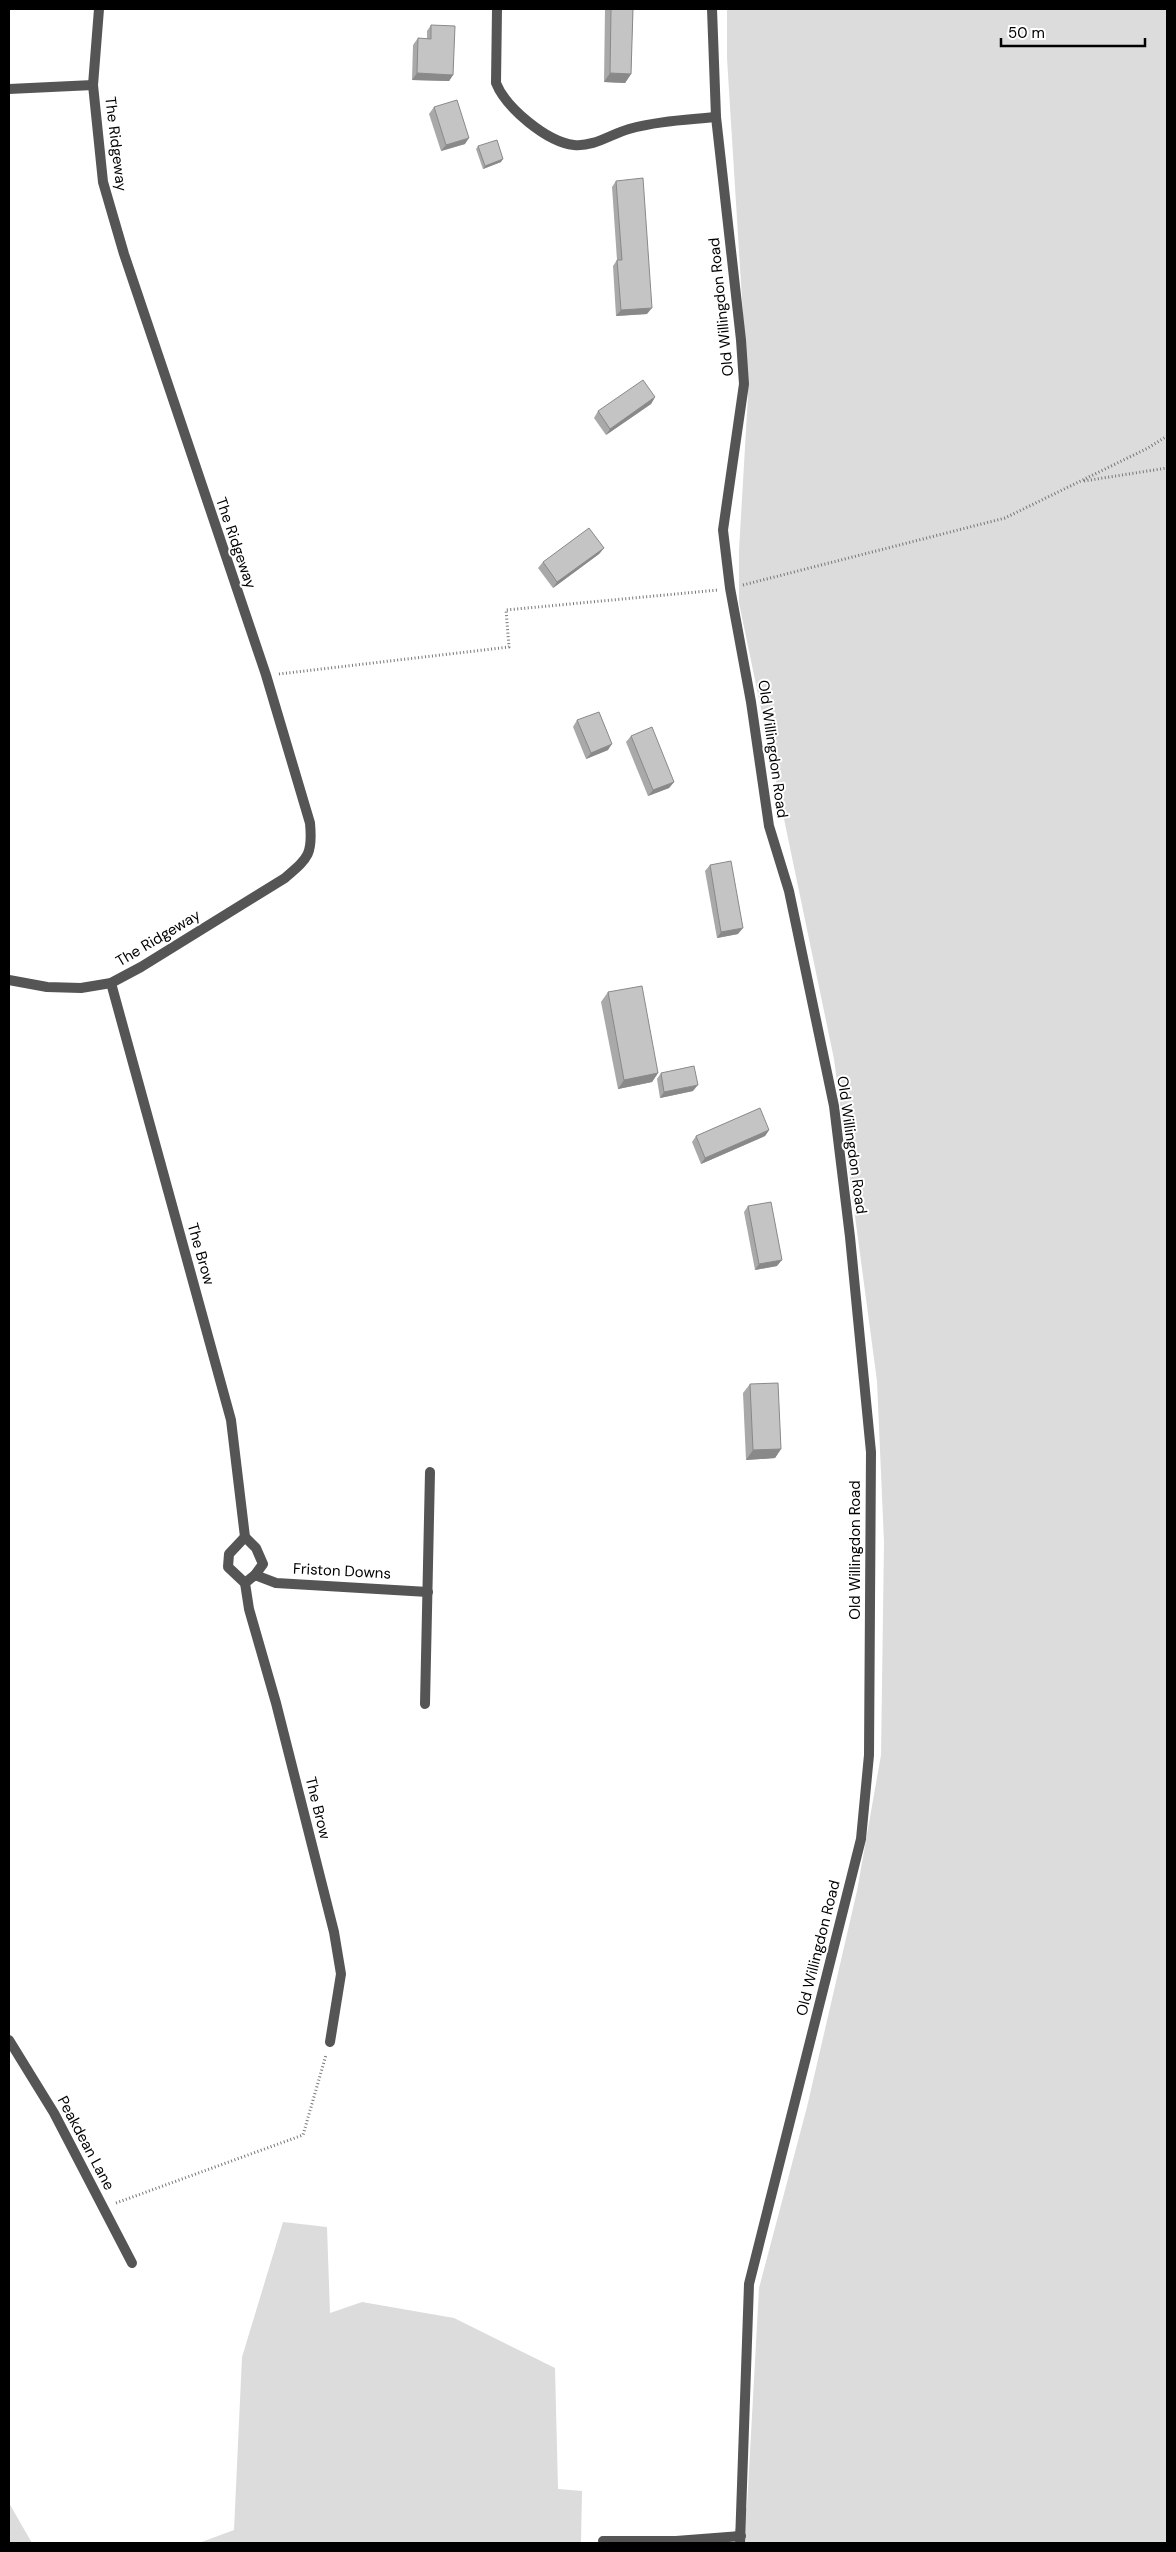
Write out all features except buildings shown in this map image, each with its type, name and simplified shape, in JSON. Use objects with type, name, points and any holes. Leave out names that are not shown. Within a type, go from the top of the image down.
[{"type":"street","name":"The Ridgeway","points":[[9,980],[47,987],[81,988],[111,983],[141,967],[285,878],[303,862],[312,846],[310,824],[266,675],[124,254],[103,182],[93,85],[99,9]]},
{"type":"street","points":[[498,9],[496,83],[499,93],[528,122],[554,138],[574,145],[593,143],[629,129],[666,122],[716,117]]},
{"type":"street","name":"Old Willingdon Road","points":[[712,9],[716,117],[742,340],[744,384],[724,522],[730,588],[751,702],[769,826],[789,891],[834,1106],[850,1237],[871,1452],[869,1755],[861,1839],[749,2284],[741,2540]]},
{"type":"street","points":[[9,89],[93,85]]},
{"type":"street","name":"The Brow","points":[[111,983],[231,1420],[245,1537]]},
{"type":"street","points":[[425,1704],[430,1472]]},
{"type":"street","points":[[245,1537],[256,1548],[263,1564],[255,1575],[245,1583],[228,1567],[229,1554],[245,1537]]},
{"type":"street","name":"Friston Downs","points":[[255,1575],[276,1582],[428,1592]]},
{"type":"street","name":"The Brow","points":[[245,1583],[249,1609],[276,1703],[334,1932],[341,1974],[330,2042]]},
{"type":"street","name":"Peakdean Lane","points":[[9,2040],[54,2113],[132,2263]]},
{"type":"street","points":[[603,2541],[741,2540]]},
{"type":"path","points":[[266,675],[509,647],[506,610],[730,588],[1005,518],[1080,482],[1167,436]]},
{"type":"path","points":[[1080,482],[1167,468]]},
{"type":"path","points":[[104,2208],[303,2135],[330,2042]]},
{"type":"shaded area","points":[[727,9],[1167,9],[1167,2543],[728,2543],[747,2507],[759,2288],[807,2107],[857,1891],[881,1755],[884,1542],[877,1381],[834,1059],[739,603],[739,550],[748,396],[727,58]]},
{"type":"shaded area","points":[[283,2222],[327,2227],[330,2313],[362,2302],[454,2318],[555,2368],[558,2489],[582,2491],[581,2543],[199,2543],[234,2530],[242,2357]]},
{"type":"shaded area","points":[[9,2503],[32,2543],[9,2543]]}]
